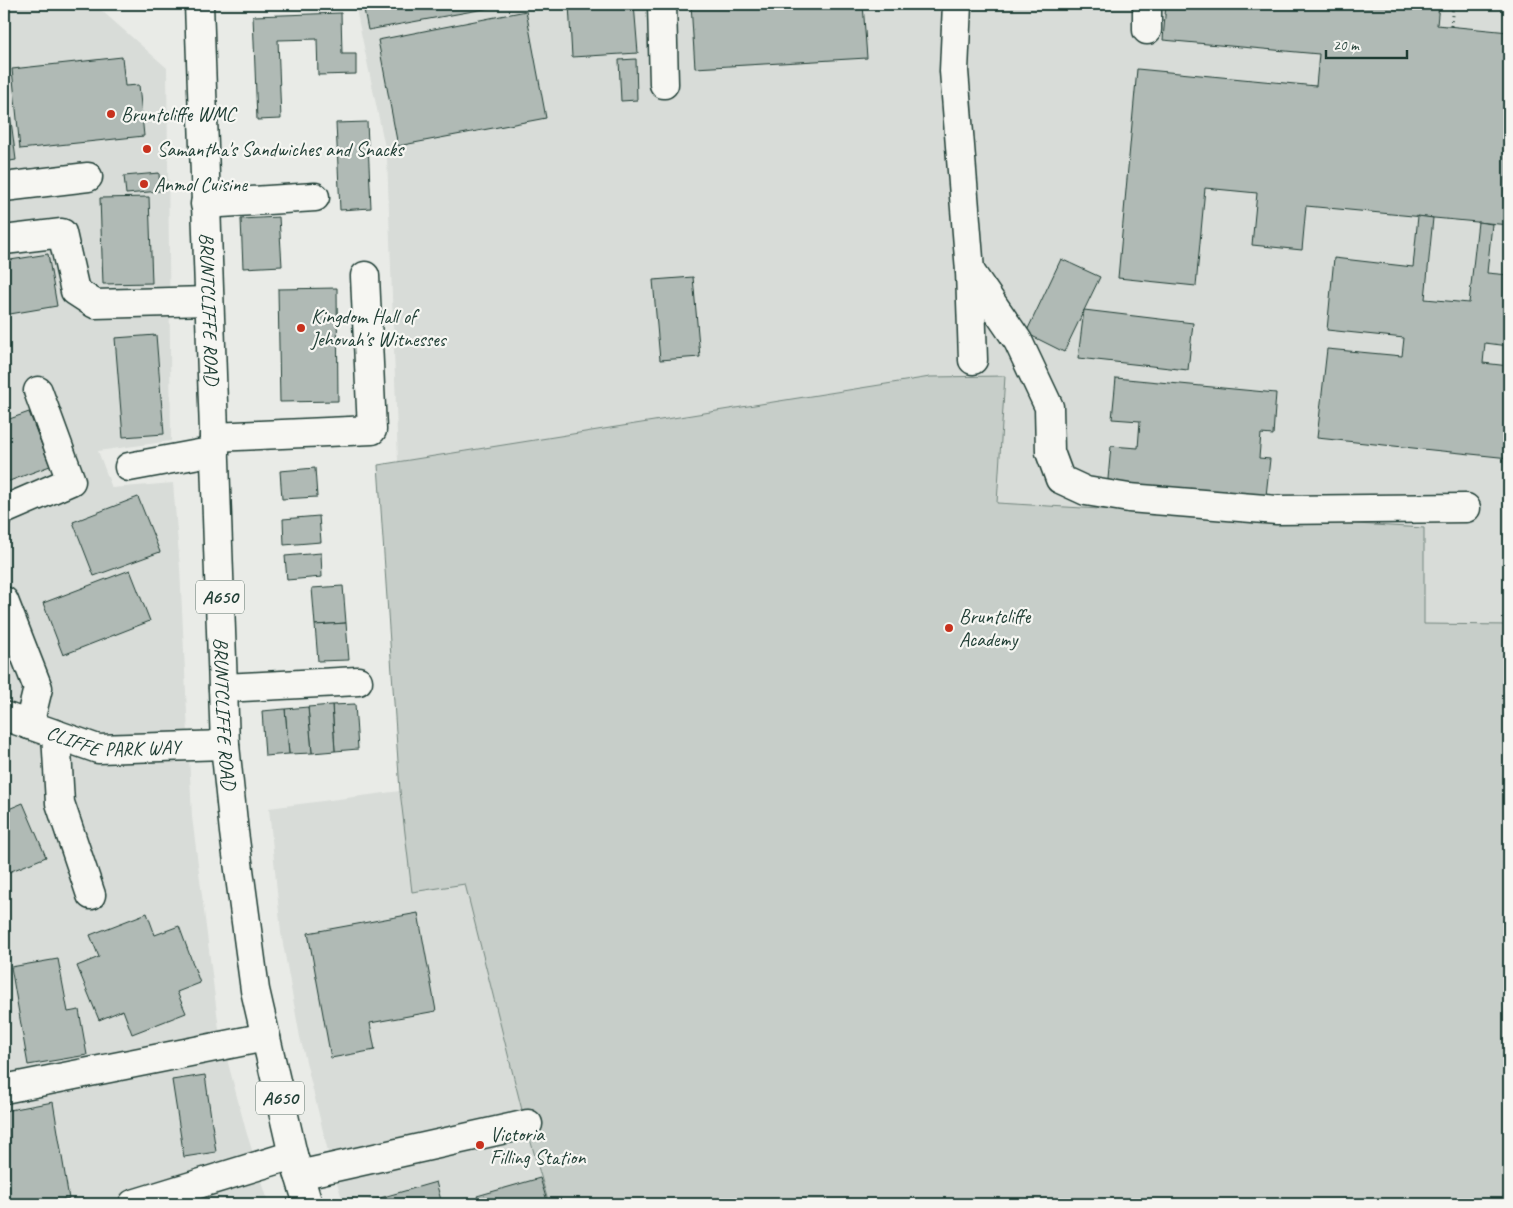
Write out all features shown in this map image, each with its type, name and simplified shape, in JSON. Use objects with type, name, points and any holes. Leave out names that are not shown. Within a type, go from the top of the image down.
[{"type":"main road","name":"BRUNTCLIFFE ROAD","points":[[199,4],[225,744],[234,832],[255,990],[296,1165],[308,1204]]},
{"type":"main road","points":[[662,4],[664,84]]},
{"type":"main road","points":[[957,4],[954,71],[970,272],[973,360]]},
{"type":"main road","points":[[4,188],[88,177]]},
{"type":"main road","points":[[205,204],[315,197]]},
{"type":"main road","points":[[4,240],[62,233],[75,291],[95,304],[208,301]]},
{"type":"main road","points":[[970,272],[1018,341],[1049,407],[1050,452],[1060,479],[1086,491],[1129,498],[1277,510],[1466,508]]},
{"type":"main road","points":[[129,467],[215,444],[372,430],[365,276]]},
{"type":"main road","points":[[4,510],[72,480],[38,390]]},
{"type":"main road","points":[[4,602],[38,688],[29,725]]},
{"type":"main road","points":[[223,688],[358,681]]},
{"type":"main road","name":"CLIFFE PARK WAY","points":[[4,716],[98,749],[225,744]]},
{"type":"main road","points":[[56,734],[60,803],[91,895]]},
{"type":"main road","points":[[4,1089],[266,1037]]},
{"type":"main road","points":[[133,1204],[165,1200],[296,1165],[528,1124]]},
{"type":"path","points":[[1451,26],[1453,4]]},
{"type":"path","points":[[1473,4],[1508,7]]},
{"type":"shaded area","points":[[4,4],[94,4],[167,68],[171,441],[98,451],[112,488],[173,483],[180,568],[192,817],[219,1029],[246,1131],[269,1204],[4,1204]]},
{"type":"shaded area","name":"Bruntcliffe Academy","points":[[355,4],[1509,4],[1509,1204],[344,1204],[332,1168],[300,1037],[281,933],[269,808],[400,791],[378,465],[398,462],[387,157]]},
{"type":"shaded area","name":"Bruntcliffe Academy","points":[[1005,376],[997,503],[1424,528],[1424,624],[1509,625],[1509,1204],[549,1204],[525,1122],[465,884],[412,892],[400,791],[378,465],[930,377]]},
{"type":"building","points":[[363,4],[512,4],[368,30]]},
{"type":"building","points":[[569,4],[634,4],[638,53],[572,57]]},
{"type":"building","points":[[691,4],[863,4],[867,58],[695,68]]},
{"type":"building","points":[[1166,4],[1275,4],[1302,6],[1302,4],[1439,4],[1437,25],[1509,32],[1509,225],[1306,206],[1302,250],[1252,245],[1257,193],[1205,188],[1196,286],[1118,278],[1137,69],[1316,86],[1319,54],[1163,40]]},
{"type":"building","points":[[526,11],[546,118],[398,146],[378,40]]},
{"type":"building","points":[[341,13],[342,54],[356,54],[356,74],[318,75],[317,39],[278,40],[281,119],[257,120],[253,16]]},
{"type":"building","points":[[122,57],[125,86],[139,85],[144,136],[20,149],[12,69]]},
{"type":"building","points":[[636,59],[637,100],[621,101],[619,60]]},
{"type":"building","points":[[4,113],[10,113],[16,160],[4,162]]},
{"type":"building","points":[[367,122],[371,208],[340,210],[336,123]]},
{"type":"building","points":[[159,173],[160,191],[126,194],[124,176]]},
{"type":"building","points":[[149,197],[152,283],[103,284],[100,198]]},
{"type":"building","points":[[1418,216],[1433,218],[1425,299],[1469,303],[1478,222],[1492,224],[1487,273],[1509,275],[1509,346],[1485,343],[1483,363],[1509,366],[1509,458],[1317,438],[1327,349],[1402,356],[1404,338],[1327,330],[1334,258],[1413,267]]},
{"type":"building","points":[[279,217],[282,266],[243,268],[241,219]]},
{"type":"building","points":[[48,254],[57,306],[4,315],[4,261]]},
{"type":"building","points":[[1061,259],[1100,277],[1064,352],[1026,333]]},
{"type":"building","points":[[693,277],[700,357],[660,360],[653,280]]},
{"type":"building","points":[[337,288],[338,401],[280,402],[278,289]]},
{"type":"building","points":[[1084,310],[1193,323],[1188,370],[1078,358]]},
{"type":"building","points":[[156,335],[164,434],[123,437],[115,338]]},
{"type":"building","points":[[1116,378],[1276,393],[1273,435],[1261,434],[1259,458],[1270,459],[1265,505],[1107,490],[1111,446],[1138,448],[1140,421],[1112,419]]},
{"type":"building","points":[[29,412],[50,466],[4,483],[4,421]]},
{"type":"building","points":[[315,468],[317,497],[282,499],[280,471]]},
{"type":"building","points":[[138,497],[160,552],[94,576],[73,522]]},
{"type":"building","points":[[319,516],[321,542],[284,545],[283,519]]},
{"type":"building","points":[[321,553],[322,577],[287,580],[285,556]]},
{"type":"building","points":[[130,570],[150,621],[63,655],[43,603]]},
{"type":"building","points":[[343,586],[346,623],[315,625],[312,588]]},
{"type":"building","points":[[346,623],[349,660],[318,661],[315,625]]},
{"type":"building","points":[[355,704],[358,749],[335,751],[332,705]]},
{"type":"building","points":[[332,705],[335,751],[312,753],[308,707]]},
{"type":"building","points":[[308,707],[312,753],[289,754],[285,709]]},
{"type":"building","points":[[285,709],[289,754],[265,756],[262,711]]},
{"type":"building","points":[[23,803],[46,857],[4,874],[4,811]]},
{"type":"building","points":[[147,913],[155,935],[179,926],[200,983],[177,992],[186,1013],[132,1034],[123,1010],[99,1020],[77,966],[99,957],[90,935]]},
{"type":"building","points":[[418,913],[436,1011],[370,1023],[375,1050],[331,1058],[308,933]]},
{"type":"building","points":[[58,959],[68,1012],[79,1010],[87,1055],[28,1065],[11,967]]},
{"type":"building","points":[[205,1075],[216,1152],[184,1157],[172,1080]]},
{"type":"building","points":[[53,1102],[69,1199],[39,1204],[4,1204],[4,1111]]},
{"type":"building","points":[[540,1178],[548,1204],[480,1204],[477,1196]]},
{"type":"building","points":[[436,1182],[442,1204],[359,1204]]},
{"type":"place","name":"Bruntcliffe WMC","points":[[111,114]]},
{"type":"place","name":"Samantha's Sandwiches and Snacks","points":[[147,149]]},
{"type":"place","name":"Anmol Cuisine","points":[[144,184]]},
{"type":"place","name":"Kingdom Hall of Jehovah's Witnesses","points":[[301,328]]},
{"type":"place","name":"Bruntcliffe Academy","points":[[949,628]]},
{"type":"place","name":"Victoria Filling Station","points":[[480,1145]]}]
